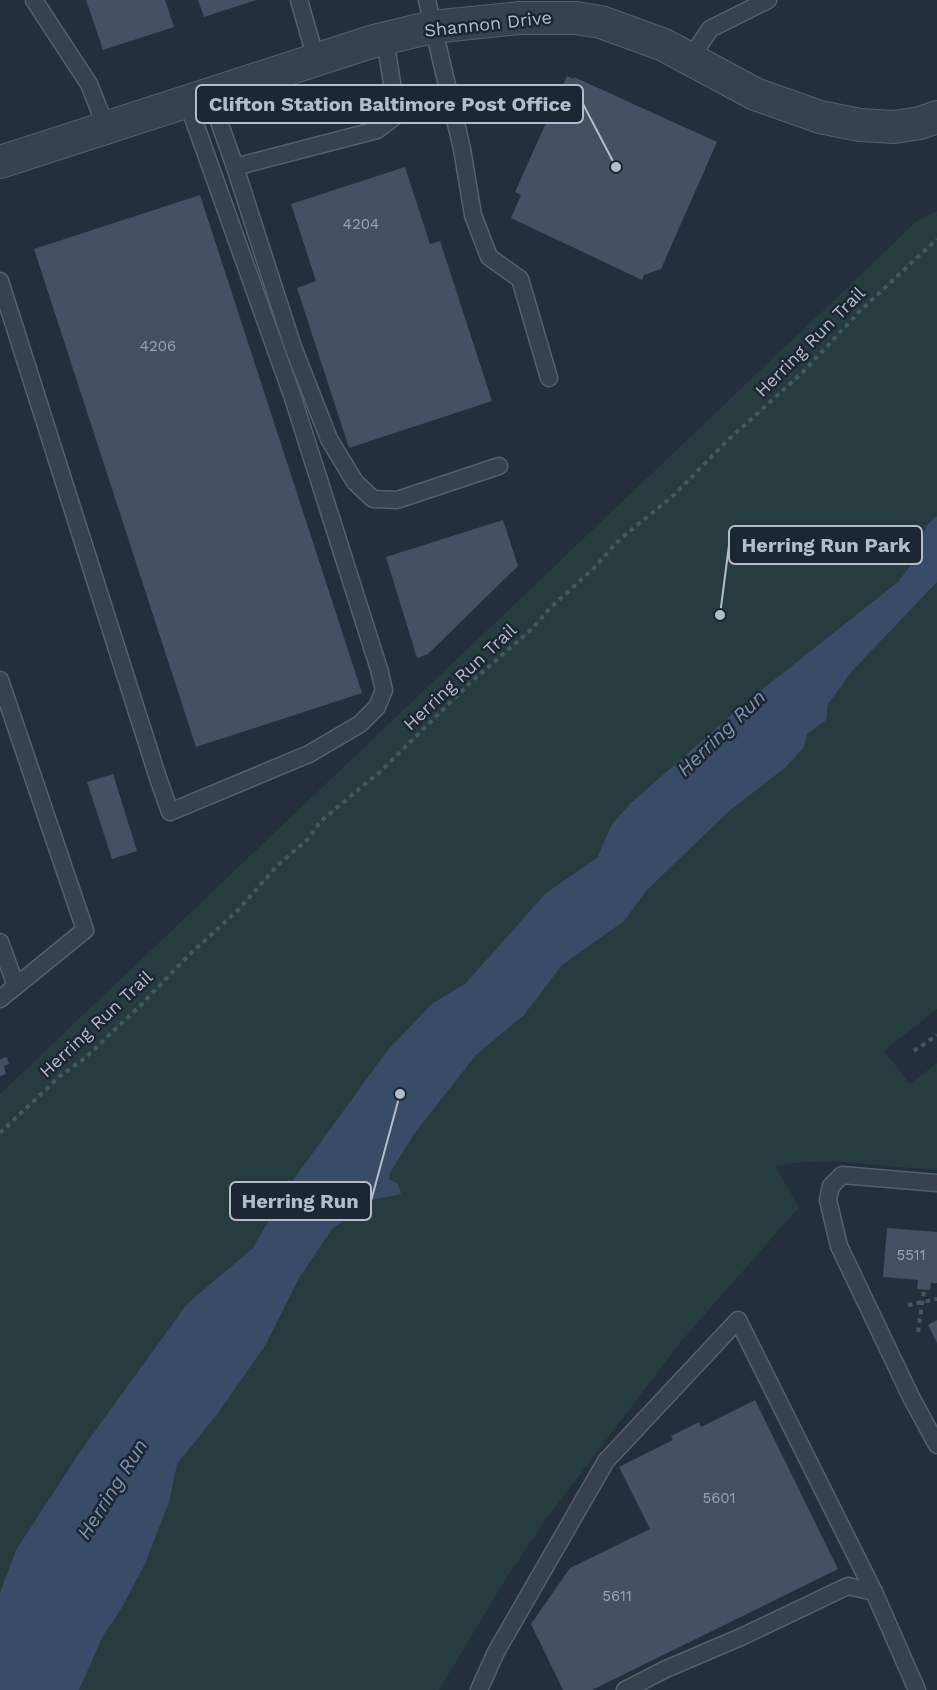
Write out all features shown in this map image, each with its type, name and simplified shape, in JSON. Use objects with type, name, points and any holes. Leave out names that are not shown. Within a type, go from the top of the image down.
[{"type":"street","name":"Shannon Drive","points":[[0,162],[316,59],[385,39],[429,13],[520,18],[575,18],[601,22],[664,45],[755,94],[820,117],[860,125],[894,127],[920,123],[937,117]]},
{"type":"lane","points":[[34,0],[89,84],[106,127]]},
{"type":"lane","points":[[298,0],[316,59]]},
{"type":"lane","points":[[691,58],[710,29],[768,0]]},
{"type":"lane","points":[[429,13],[462,149],[473,215],[489,257],[520,279],[549,378]]},
{"type":"lane","points":[[236,167],[377,130],[397,115],[385,39]]},
{"type":"lane","points":[[198,97],[236,167],[293,347],[329,439],[355,482],[373,498],[397,500],[499,466]]},
{"type":"lane","points":[[0,281],[170,812],[309,754],[360,724],[377,707],[384,690],[379,669],[198,97]]},
{"type":"lane","points":[[0,680],[85,930],[0,999]]},
{"type":"lane","points":[[0,942],[16,986]]},
{"type":"lane","points":[[937,1183],[842,1175],[831,1186],[828,1200],[840,1246],[911,1397],[937,1446]]},
{"type":"lane","points":[[479,1690],[496,1652],[606,1461],[738,1320],[874,1592],[917,1690]]},
{"type":"lane","points":[[625,1690],[848,1586],[874,1592]]},
{"type":"path","name":"Herring Run Trail","points":[[0,1132],[60,1076],[85,1058],[140,1006],[189,955],[239,909],[278,865],[308,839],[321,821],[382,770],[471,682],[533,628],[551,607],[593,569],[620,539],[673,496],[726,442],[802,373],[860,311],[937,239]]},
{"type":"path","points":[[914,1051],[937,1035]]},
{"type":"path","points":[[918,1332],[924,1290]]},
{"type":"path","points":[[908,1305],[937,1299]]},
{"type":"green space","points":[[937,211],[937,1009],[884,1051],[910,1084],[937,1063],[937,1170],[836,1162],[775,1166],[799,1207],[678,1345],[544,1522],[505,1580],[439,1690],[0,1690],[0,1094],[917,221]]},
{"type":"water","name":"Herring Run","points":[[937,516],[937,582],[852,671],[828,704],[826,720],[807,734],[804,747],[786,767],[728,812],[646,891],[624,921],[562,965],[524,1015],[476,1055],[414,1134],[390,1173],[389,1179],[398,1184],[401,1194],[372,1200],[332,1229],[299,1278],[266,1344],[218,1413],[177,1464],[169,1502],[145,1564],[121,1609],[103,1636],[79,1690],[0,1690],[0,1593],[16,1550],[82,1449],[187,1304],[253,1248],[288,1187],[387,1051],[433,1003],[465,984],[546,893],[597,858],[612,824],[630,804],[745,703],[898,582],[913,562],[927,525]]},
{"type":"building","points":[[86,0],[165,0],[174,27],[103,50]]},
{"type":"building","points":[[198,0],[256,0],[204,17]]},
{"type":"building","points":[[567,76],[573,79],[574,77],[717,142],[661,269],[644,275],[642,280],[511,218],[521,195],[515,192]]},
{"type":"building","points":[[405,167],[430,244],[440,241],[492,401],[349,448],[297,288],[316,281],[291,204]]},
{"type":"building","points":[[200,195],[362,693],[196,747],[34,249]]},
{"type":"building","points":[[503,520],[518,566],[428,654],[417,658],[386,557]]},
{"type":"building","points":[[113,774],[137,851],[112,859],[87,782]]},
{"type":"building","points":[[7,1057],[9,1064],[4,1066],[6,1074],[0,1076],[0,1059]]},
{"type":"building","points":[[887,1228],[937,1232],[937,1283],[931,1283],[930,1290],[917,1289],[918,1280],[883,1277]]},
{"type":"building","points":[[937,1320],[937,1343],[928,1325]]},
{"type":"building","points":[[755,1400],[838,1569],[592,1690],[563,1690],[531,1624],[570,1568],[650,1529],[619,1467],[673,1440],[671,1436],[699,1422],[701,1427]]},
{"type":"place","name":"Clifton Station Baltimore Post Office","points":[[616,167]]},
{"type":"place","name":"Herring Run Park","points":[[720,615]]},
{"type":"place","name":"Herring Run","points":[[400,1094]]}]
